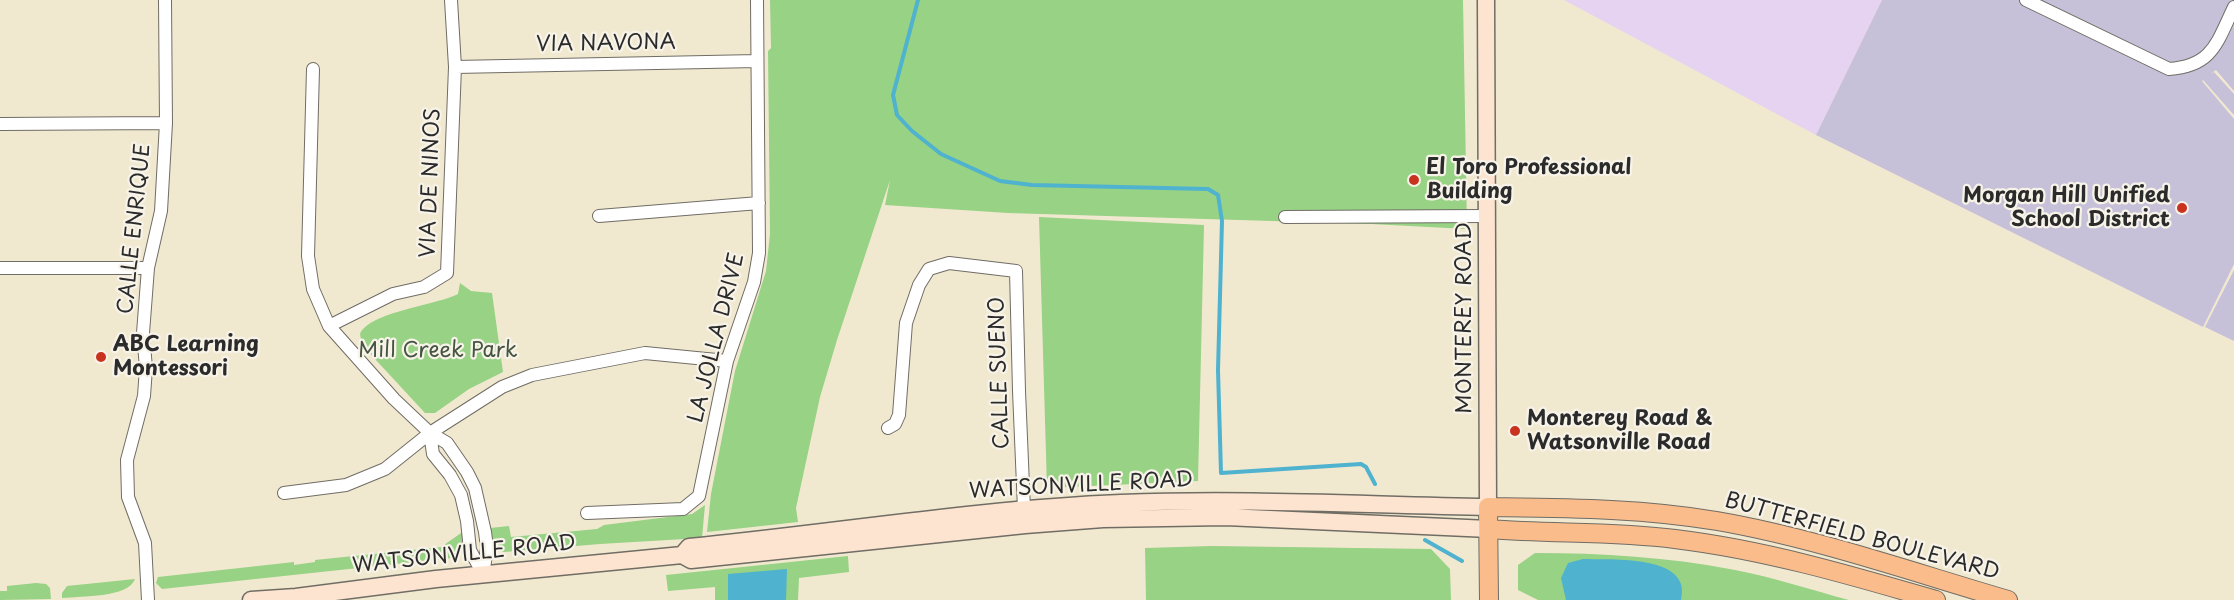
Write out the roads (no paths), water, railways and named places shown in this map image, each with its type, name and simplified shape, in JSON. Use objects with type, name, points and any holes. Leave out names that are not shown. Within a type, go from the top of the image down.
[{"type":"main road","name":"MONTEREY ROAD","points":[[1486,0],[1489,600]]},
{"type":"main road","name":"WATSONVILLE ROAD","points":[[781,545],[852,528],[1024,509],[1197,501],[1308,501],[1488,507]]},
{"type":"main road","name":"BUTTERFIELD BOULEVARD","points":[[1488,507],[1650,513],[1718,521],[1806,541],[2008,600]]},
{"type":"main road","name":"WATSONVILLE ROAD","points":[[251,600],[682,555],[689,547],[721,551],[1025,525],[1153,517],[1226,517],[1489,529]]},
{"type":"main road","name":"BUTTERFIELD BOULEVARD","points":[[1489,529],[1636,536],[1715,544],[1799,561],[1936,600]]},
{"type":"street","name":"CALLE ENRIQUE","points":[[148,600],[145,543],[128,497],[127,460],[144,396],[146,368],[143,333],[148,268],[161,211],[166,123],[165,0]]},
{"type":"street","name":"VIA DE NINOS","points":[[329,326],[393,294],[424,288],[447,273],[455,67],[451,0]]},
{"type":"street","name":"LA JOLLA DRIVE","points":[[587,513],[682,509],[699,496],[728,362],[754,282],[759,253],[757,0]]},
{"type":"street","points":[[2026,0],[2169,69],[2186,68],[2196,64],[2212,51],[2234,7]]},
{"type":"street","name":"VIA NAVONA","points":[[455,67],[757,61]]},
{"type":"street","points":[[313,69],[308,256],[313,289],[329,326],[394,399],[430,433],[433,454],[450,475],[461,495],[470,550],[483,575]]},
{"type":"street","points":[[0,124],[166,123]]},
{"type":"street","points":[[599,216],[759,203]]},
{"type":"street","points":[[1285,217],[1487,216]]},
{"type":"street","name":"CALLE SUENO","points":[[888,428],[895,424],[899,415],[906,323],[919,285],[929,269],[949,263],[1016,271],[1018,391],[1024,509]]},
{"type":"street","points":[[0,268],[148,268]]},
{"type":"street","points":[[284,493],[346,485],[385,469],[430,433],[502,387],[532,375],[645,352],[728,362]]},
{"type":"water","points":[[1583,559],[1629,560],[1662,567],[1675,574],[1681,585],[1681,600],[1566,600],[1561,578],[1568,563]]},
{"type":"water","points":[[787,569],[786,600],[728,600],[728,574]]},
{"type":"waterway","points":[[918,0],[893,95],[897,115],[912,131],[941,154],[1000,181],[1032,185],[1208,189],[1218,195],[1222,221],[1218,370],[1221,473],[1361,464],[1366,467],[1375,484]]},
{"type":"waterway","points":[[1425,540],[1462,561]]},
{"type":"place","name":"El Toro Professional Building","points":[[1414,180]]},
{"type":"place","name":"Morgan Hill Unified School District","points":[[2182,208]]},
{"type":"place","name":"ABC Learning Montessori","points":[[101,357]]},
{"type":"place","name":"Monterey Road & Watsonville Road","points":[[1515,431]]},
{"type":"park label","name":"Mill Creek Park","points":[[438,351]]}]
